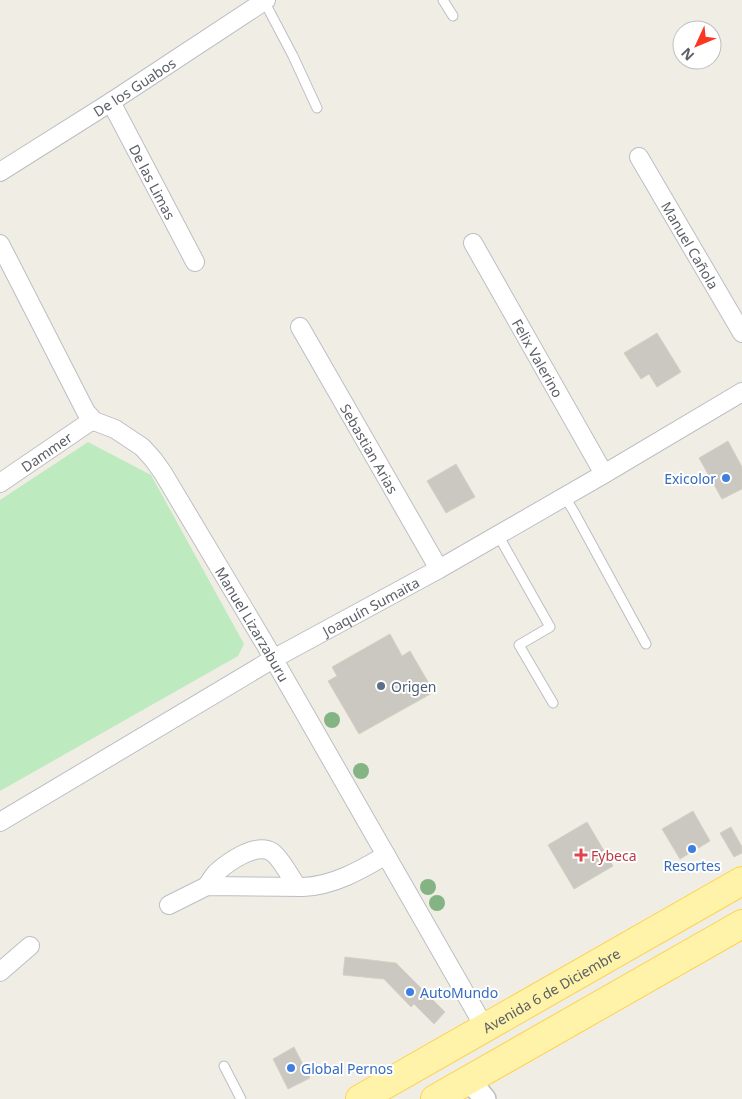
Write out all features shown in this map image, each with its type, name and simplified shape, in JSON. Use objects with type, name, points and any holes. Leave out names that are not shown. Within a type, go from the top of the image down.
[{"type":"main road","name":"Avenida 6 de Diciembre","points":[[360,1099],[742,881]]},
{"type":"main road","points":[[435,1099],[477,1089],[742,924]]},
{"type":"street","name":"De los Guabos","points":[[0,172],[265,1]]},
{"type":"street","name":"De las Limas","points":[[111,102],[195,262]]},
{"type":"street","name":"Manuel Cañola","points":[[639,157],[742,333]]},
{"type":"street","name":"Felix Valerino","points":[[473,243],[604,474]]},
{"type":"street","points":[[0,244],[86,412],[94,420]]},
{"type":"street","name":"Sebastian Arias","points":[[300,327],[439,569]]},
{"type":"street","name":"Joaquín Sumaita","points":[[0,822],[273,659],[439,569],[742,392]]},
{"type":"street","name":"Dammer","points":[[0,483],[94,420]]},
{"type":"street","name":"Manuel Lizarzaburu","points":[[94,420],[115,429],[142,447],[163,473],[273,659],[485,1028]]},
{"type":"street","points":[[207,886],[216,873],[235,859],[249,851],[266,850],[277,857],[297,886]]},
{"type":"street","points":[[169,905],[207,886],[315,886],[328,884],[369,866],[386,855]]},
{"type":"street","points":[[0,972],[30,946]]},
{"type":"lane","points":[[443,0],[453,16]]},
{"type":"lane","points":[[265,1],[317,108]]},
{"type":"lane","points":[[565,497],[646,644]]},
{"type":"lane","points":[[498,535],[550,627],[519,645],[553,703]]},
{"type":"lane","points":[[224,1066],[241,1099]]},
{"type":"green space","points":[[88,442],[151,475],[244,644],[238,656],[0,791],[0,500]]},
{"type":"building","points":[[657,333],[681,372],[657,387],[649,374],[641,379],[624,353]]},
{"type":"building","name":"Exicolor","points":[[728,441],[742,467],[742,489],[722,499],[699,458]]},
{"type":"building","points":[[456,464],[475,497],[446,513],[427,481]]},
{"type":"building","name":"Origen","points":[[390,634],[402,656],[410,651],[434,692],[359,734],[328,681],[337,676],[332,667]]},
{"type":"building","points":[[693,811],[710,841],[680,859],[662,829]]},
{"type":"building","name":"Fybeca","points":[[587,822],[613,866],[574,889],[548,845]]},
{"type":"building","points":[[731,827],[742,847],[742,853],[734,857],[720,833]]},
{"type":"building","name":"AutoMundo","points":[[345,957],[396,963],[445,1012],[434,1024],[414,1004],[411,1007],[384,979],[343,975]]},
{"type":"building","name":"Global Pernos","points":[[294,1047],[310,1078],[288,1089],[273,1059]]},
{"type":"place","name":"Exicolor","points":[[726,478]]},
{"type":"place","name":"Origen","points":[[381,686]]},
{"type":"place","name":"Resortes","points":[[692,849]]},
{"type":"place","name":"Fybeca","points":[[581,855]]},
{"type":"place","name":"AutoMundo","points":[[410,992]]},
{"type":"place","name":"Global Pernos","points":[[291,1068]]}]
